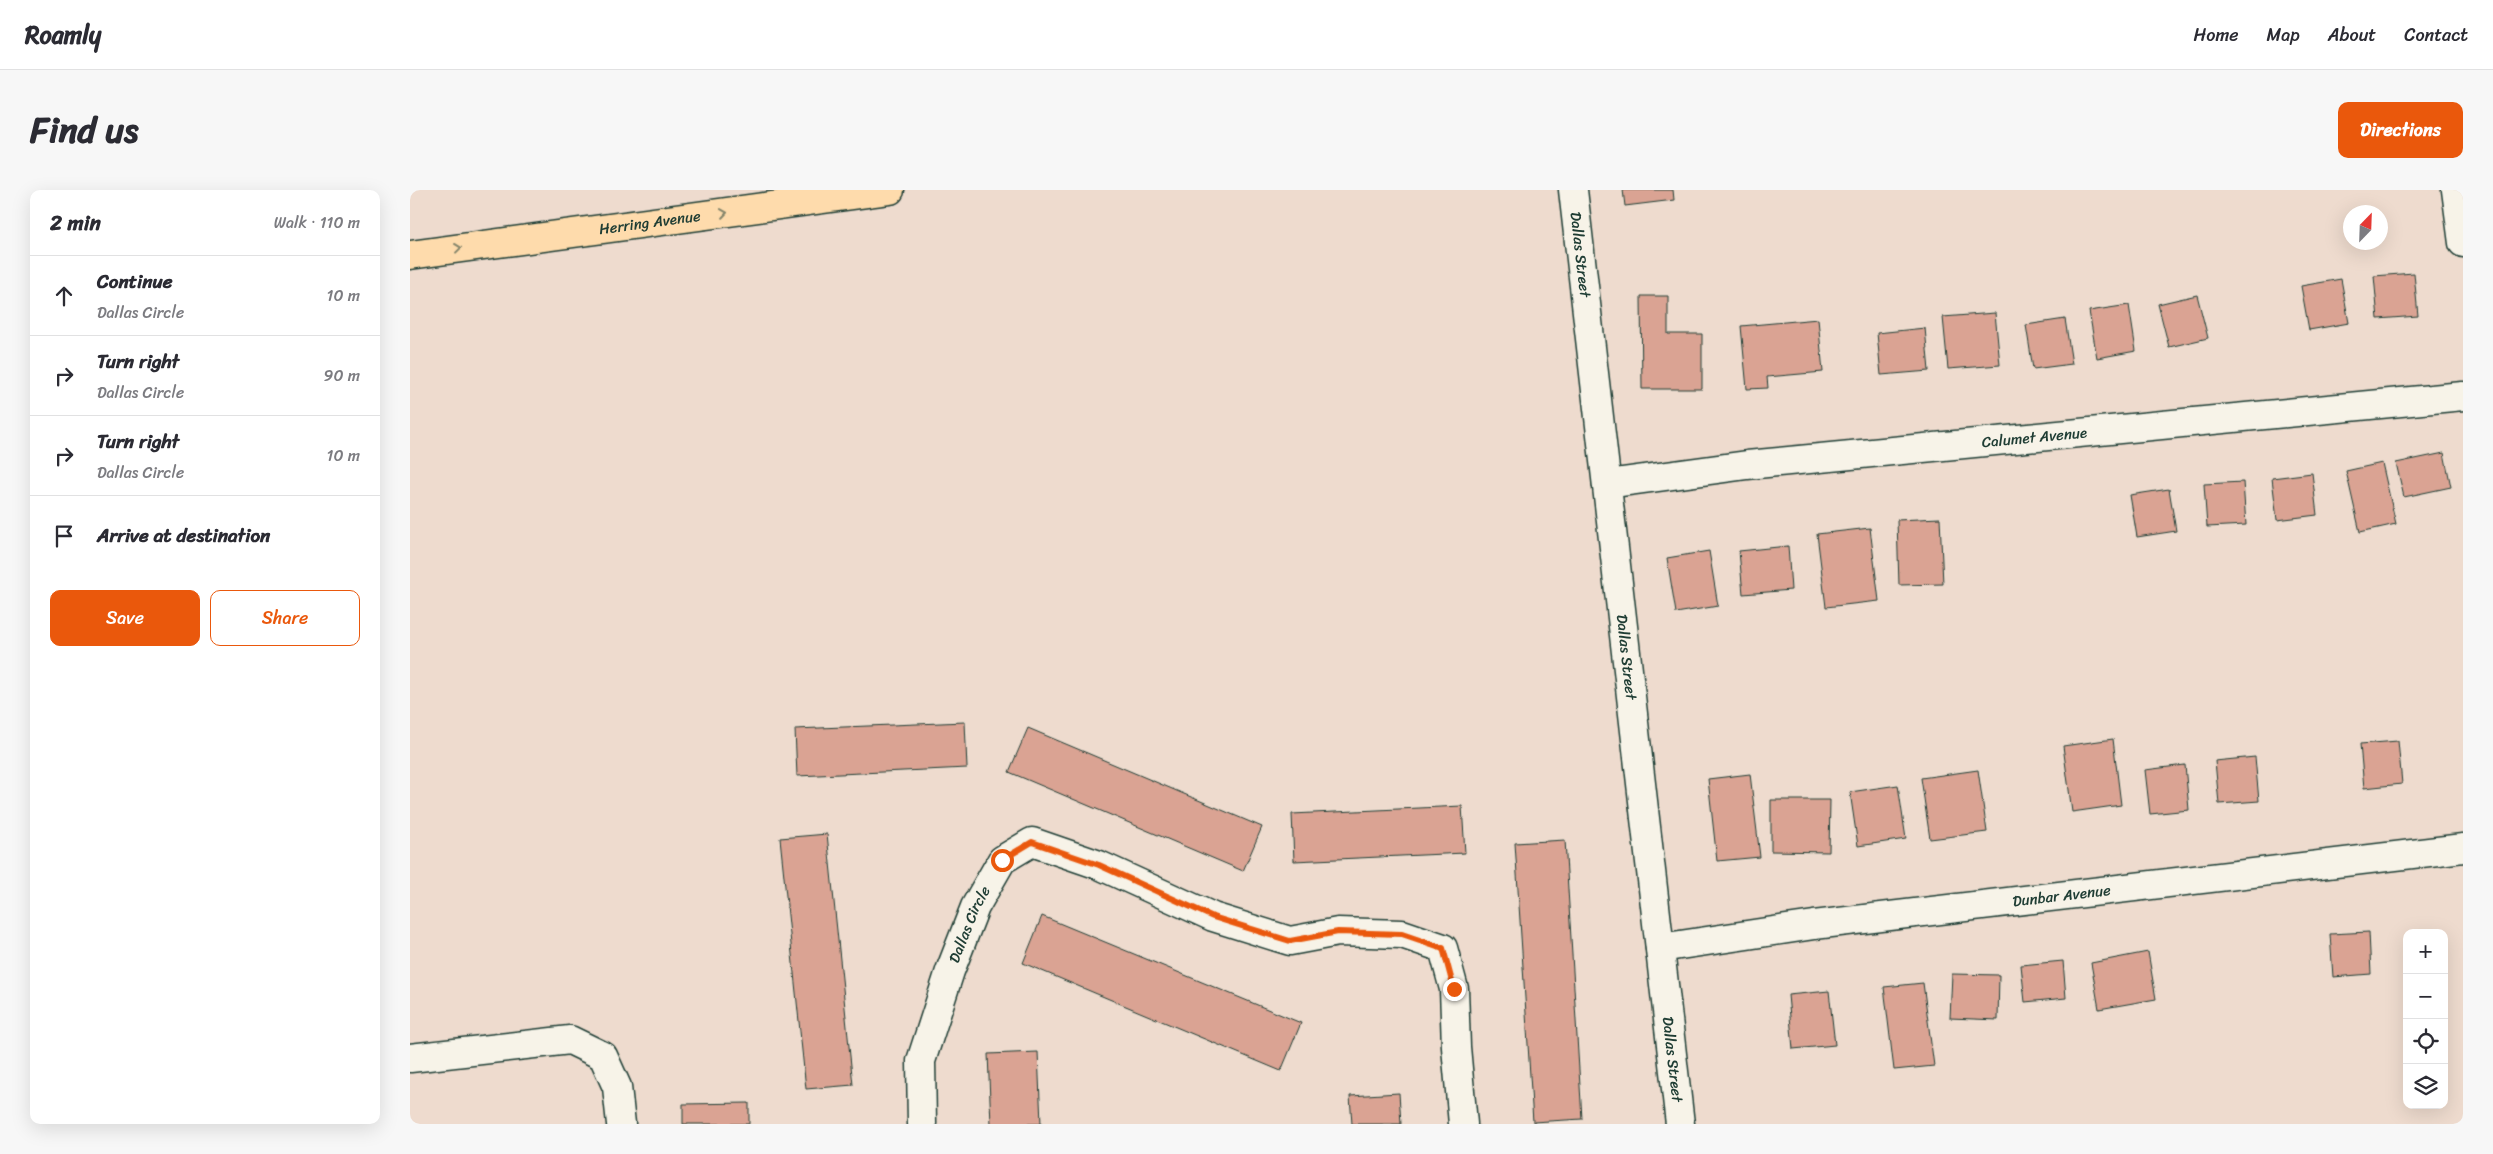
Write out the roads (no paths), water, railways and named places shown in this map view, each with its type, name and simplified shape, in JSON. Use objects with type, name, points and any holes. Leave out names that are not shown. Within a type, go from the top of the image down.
[{"type":"main road","name":"Herring Avenue","points":[[410,255],[890,190]]},
{"type":"street","name":"Dallas Street","points":[[1573,190],[1680,1124]]},
{"type":"street","points":[[2456,190],[2463,243]]},
{"type":"street","name":"Calumet Avenue","points":[[1607,484],[1747,465],[2463,396]]},
{"type":"street","name":"Dallas Circle","points":[[922,1124],[921,1061],[950,971],[976,907],[1002,860],[1032,842],[1099,865],[1213,917],[1290,941],[1338,932],[1402,934],[1443,948],[1454,989],[1456,1047],[1463,1124]]},
{"type":"street","name":"Dunbar Avenue","points":[[1660,948],[1814,925],[2463,848]]},
{"type":"street","points":[[410,1058],[570,1040],[603,1056],[617,1087],[621,1124]]}]
